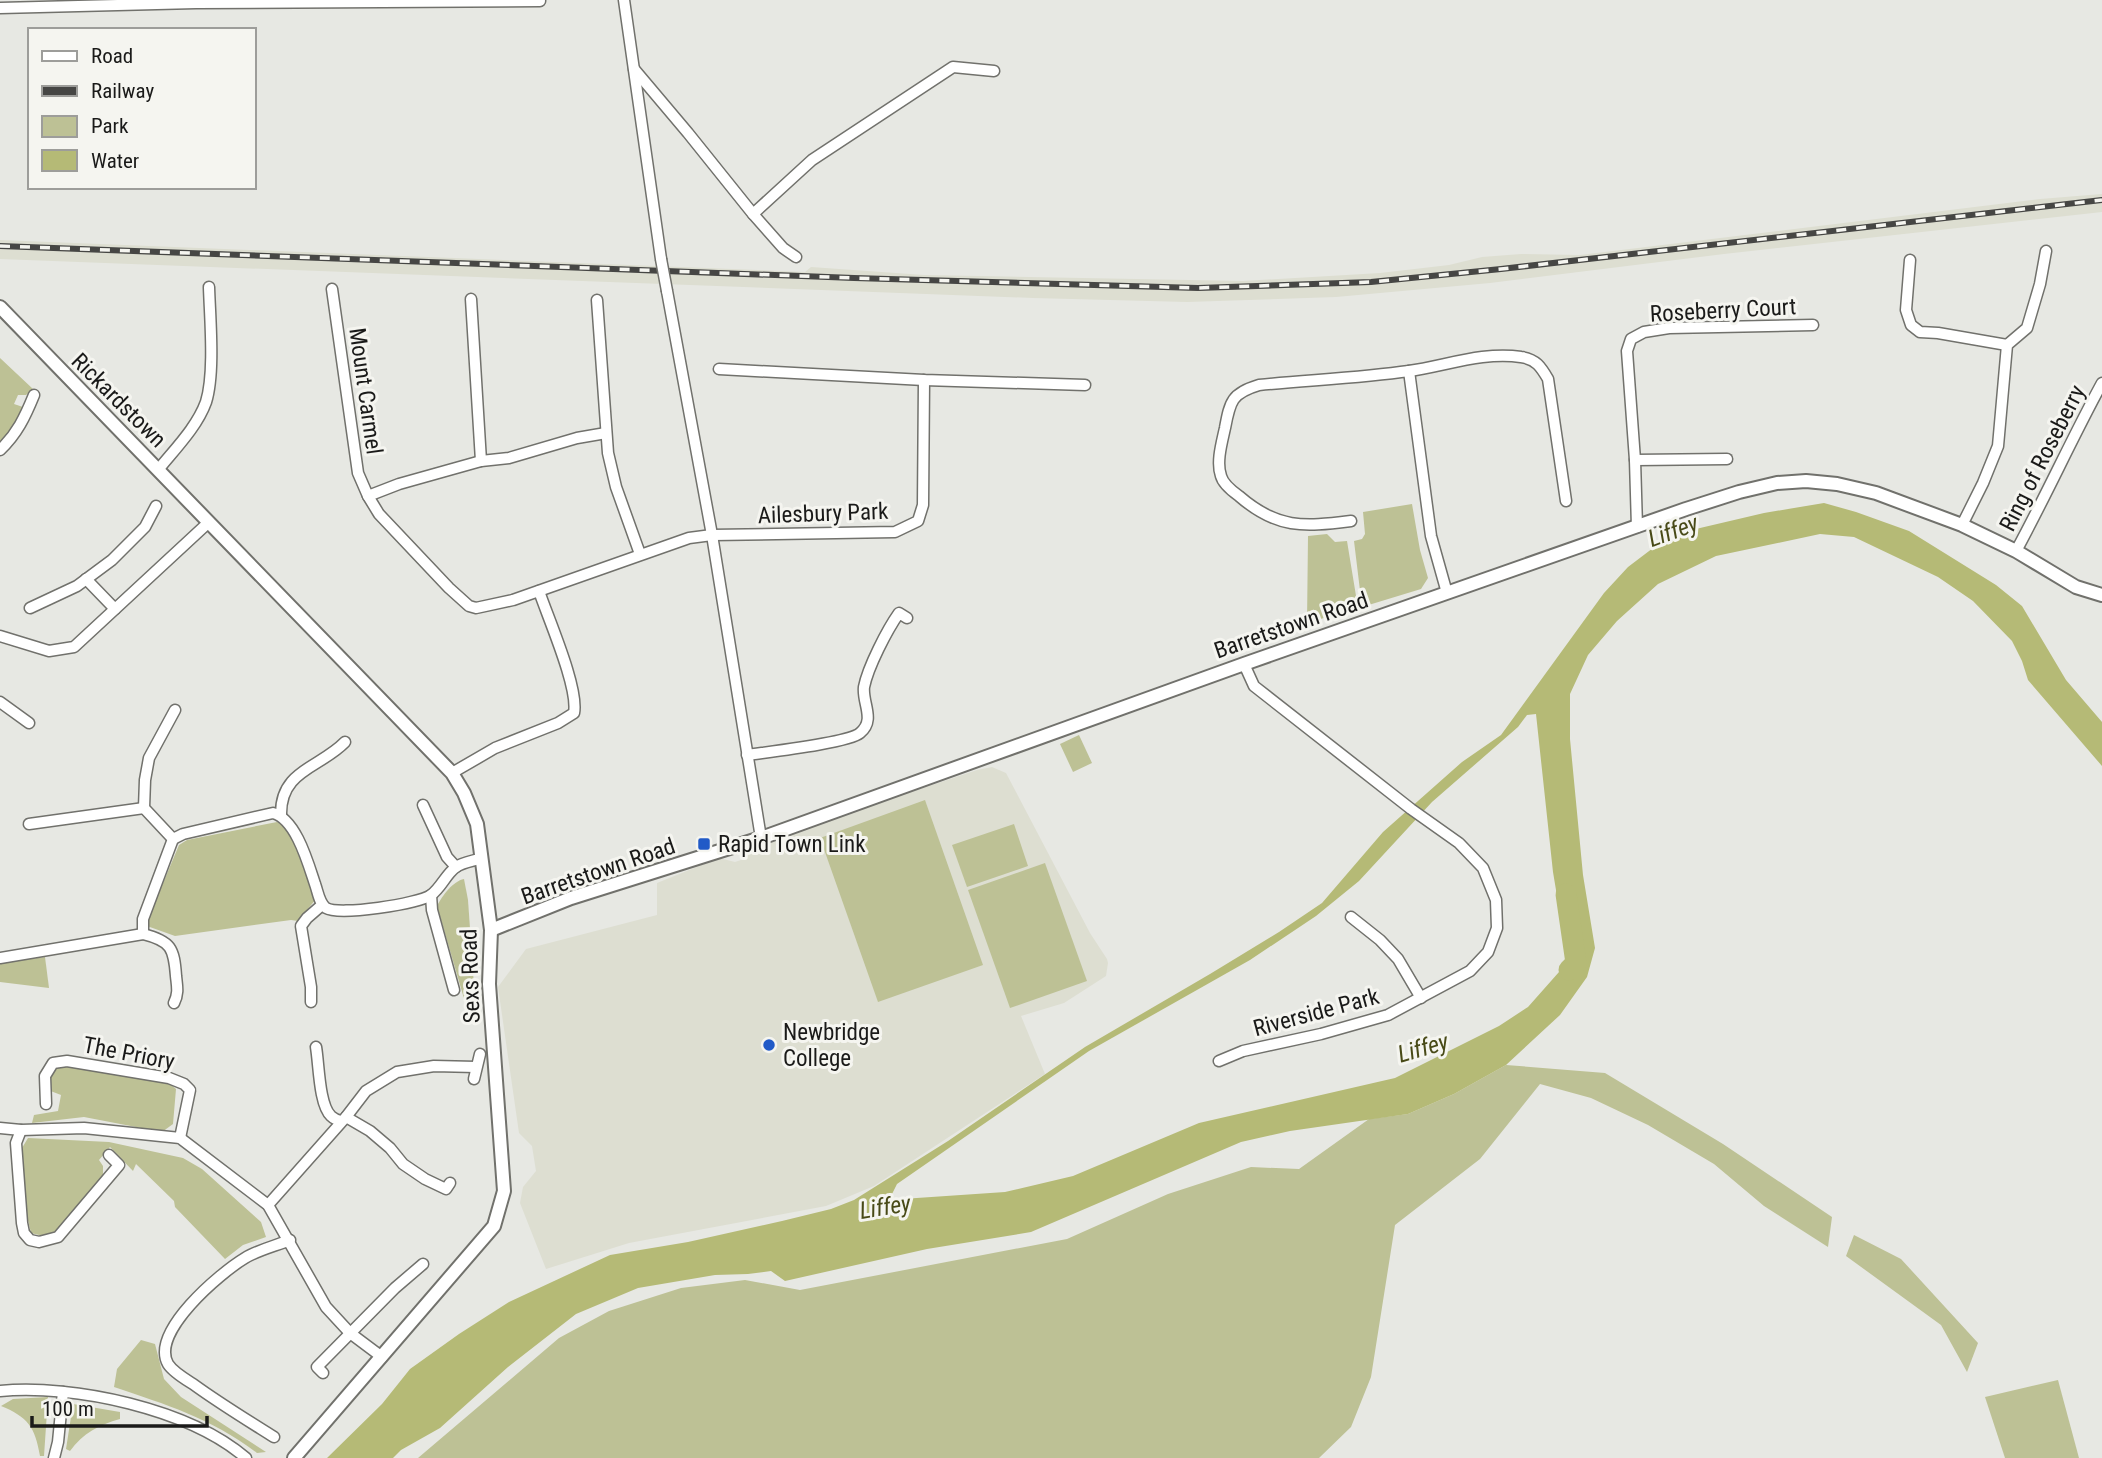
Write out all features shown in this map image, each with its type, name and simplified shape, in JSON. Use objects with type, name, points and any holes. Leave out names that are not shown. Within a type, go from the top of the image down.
[{"type":"street","points":[[624,0],[667,290],[712,535],[761,838]]},
{"type":"street","points":[[0,8],[196,2],[540,1]]},
{"type":"street","points":[[753,214],[812,160],[953,67],[994,71]]},
{"type":"street","points":[[634,68],[753,214],[783,248],[796,257]]},
{"type":"street","points":[[1962,525],[1998,446],[2007,345],[2027,328],[2046,251]]},
{"type":"street","points":[[1910,260],[1906,310],[1910,325],[1920,332],[1938,332],[2007,345]]},
{"type":"street","points":[[158,470],[193,426],[205,404],[210,384],[209,287]]},
{"type":"street","name":"Mount Carmel","points":[[332,289],[358,474],[379,514],[469,606],[490,607],[689,538],[712,535]]},
{"type":"street","points":[[471,299],[481,461]]},
{"type":"street","points":[[597,300],[606,433],[616,487],[640,554]]},
{"type":"street","name":"Rickardstown","points":[[0,307],[209,522]]},
{"type":"street","name":"Roseberry Court","points":[[1637,527],[1627,351],[1631,339],[1644,332],[1669,328],[1812,325]]},
{"type":"street","points":[[1351,522],[1310,526],[1285,523],[1265,516],[1228,487],[1221,477],[1220,458],[1229,408],[1242,390],[1259,385],[1409,371],[1497,356],[1520,356],[1532,360],[1541,366],[1548,380],[1566,500]]},
{"type":"street","points":[[719,369],[1085,385]]},
{"type":"street","points":[[1409,371],[1431,536],[1447,593]]},
{"type":"street","name":"Ailesbury Park","points":[[712,535],[895,532],[918,521],[923,505],[924,380]]},
{"type":"street","name":"Ring of Roseberry","points":[[2016,551],[2102,383]]},
{"type":"street","points":[[0,450],[14,437],[34,395]]},
{"type":"street","name":"Mount Carmel","points":[[368,496],[399,484],[481,461],[509,458],[577,438],[606,433]]},
{"type":"street","points":[[1635,460],[1727,459]]},
{"type":"street","name":"Barretstown Road","points":[[491,930],[571,898],[761,838],[1244,664],[1739,492],[1777,482],[1837,484],[1876,493],[1962,525],[2016,551],[2076,587],[2102,595]]},
{"type":"street","points":[[30,608],[77,586],[112,560],[145,527],[156,506]]},
{"type":"street","points":[[0,636],[49,651],[74,647],[209,522]]},
{"type":"street","name":"Sexs Road","points":[[209,522],[452,773],[477,824],[491,930],[489,984],[504,1191],[494,1226],[294,1458]]},
{"type":"street","points":[[86,579],[115,609]]},
{"type":"street","points":[[452,773],[495,748],[558,723],[574,713],[576,704],[572,687],[539,592]]},
{"type":"street","points":[[747,755],[845,739],[862,732],[869,716],[864,689],[874,660],[899,613],[907,618]]},
{"type":"street","name":"Riverside Park","points":[[1219,1061],[1244,1051],[1321,1034],[1388,1015],[1470,971],[1488,952],[1497,928],[1496,900],[1483,868],[1459,843],[1411,809],[1255,686],[1244,664]]},
{"type":"street","points":[[0,702],[29,723]]},
{"type":"street","points":[[173,839],[145,808],[145,780],[149,758],[175,710]]},
{"type":"street","points":[[281,815],[284,791],[298,775],[336,751],[345,742]]},
{"type":"street","points":[[423,805],[447,857],[456,867]]},
{"type":"street","points":[[29,824],[145,808]]},
{"type":"street","points":[[143,934],[143,919],[173,839],[183,834],[273,813],[281,815],[291,826],[322,905],[330,911],[416,902],[431,895],[456,867],[482,858]]},
{"type":"street","points":[[431,895],[432,910],[454,990]]},
{"type":"street","points":[[311,1002],[301,926],[322,905]]},
{"type":"street","name":"Riverside Park","points":[[1351,916],[1398,959],[1421,998]]},
{"type":"street","points":[[0,958],[143,934],[159,938],[170,947],[176,959],[178,994],[174,1003]]},
{"type":"street","points":[[316,1047],[326,1082],[323,1101],[328,1113],[333,1118],[344,1119],[370,1131],[390,1148],[403,1164],[425,1179],[446,1189],[450,1183]]},
{"type":"street","points":[[474,1079],[480,1054]]},
{"type":"street","name":"The Priory","points":[[46,1104],[45,1076],[53,1063],[67,1061],[169,1078],[184,1084],[190,1090],[180,1138]]},
{"type":"street","points":[[268,1205],[366,1091],[397,1072],[434,1066],[476,1067]]},
{"type":"street","points":[[0,1128],[85,1128],[180,1138],[268,1205],[326,1307],[350,1333],[382,1357]]},
{"type":"street","points":[[21,1130],[16,1143],[22,1223],[24,1233],[30,1240],[40,1242],[58,1237],[119,1165],[109,1154]]},
{"type":"street","points":[[274,1437],[169,1367],[164,1354],[165,1343],[177,1319],[223,1274],[246,1257],[290,1240]]},
{"type":"street","points":[[323,1373],[317,1367],[350,1333],[416,1275],[423,1264]]},
{"type":"street","points":[[0,1391],[24,1389],[100,1396],[188,1423],[246,1458]]},
{"type":"street","points":[[54,1458],[64,1392]]},
{"type":"street","points":[[246,1434],[253,1424]]},
{"type":"shaded area","points":[[2102,194],[2102,212],[1490,283],[1336,297],[1187,302],[0,259],[0,240],[805,272],[811,267],[924,275],[1243,281],[1380,273],[1449,265],[1482,257],[1521,254],[1580,255],[2040,199]]},
{"type":"shaded area","name":"Newbridge College","points":[[992,767],[1006,773],[1108,963],[1106,976],[1064,1003],[1021,1016],[1045,1074],[874,1186],[826,1206],[629,1243],[546,1269],[520,1203],[523,1187],[536,1171],[532,1146],[519,1133],[498,987],[526,949],[657,915],[657,883],[719,858],[735,862],[741,860],[746,847]]},
{"type":"green space","points":[[0,358],[33,389],[26,395],[18,395],[14,404],[23,407],[23,415],[0,445]]},
{"type":"green space","points":[[1412,504],[1428,578],[1421,589],[1362,607],[1354,541],[1362,539],[1365,534],[1363,512]]},
{"type":"green space","points":[[1327,534],[1335,542],[1347,541],[1358,608],[1307,623],[1308,536]]},
{"type":"green space","points":[[1079,735],[1092,763],[1073,772],[1060,744]]},
{"type":"green space","points":[[925,800],[983,965],[878,1002],[820,838]]},
{"type":"green space","points":[[277,822],[289,831],[316,899],[298,921],[175,936],[147,926],[179,845],[187,840]]},
{"type":"green space","points":[[1014,824],[1028,866],[967,887],[952,845]]},
{"type":"green space","points":[[1045,863],[1087,981],[1010,1008],[968,890]]},
{"type":"green space","points":[[464,879],[475,1000],[465,1002],[437,906],[452,886]]},
{"type":"green space","points":[[45,957],[49,988],[0,982],[0,963]]},
{"type":"green space","points":[[1506,1065],[1605,1073],[1723,1144],[1832,1217],[1828,1247],[1764,1206],[1714,1164],[1648,1125],[1591,1098],[1540,1084],[1480,1159],[1395,1225],[1371,1377],[1351,1427],[1319,1458],[418,1458],[559,1338],[609,1311],[681,1288],[745,1280],[800,1290],[1067,1239],[1168,1194],[1251,1167],[1299,1169],[1369,1119],[1408,1114],[1454,1094]]},
{"type":"green space","points":[[67,1066],[170,1084],[176,1089],[173,1124],[162,1132],[84,1117],[32,1123],[34,1115],[58,1111],[61,1095],[48,1090],[49,1074],[57,1068]]},
{"type":"green space","points":[[28,1138],[109,1142],[183,1158],[202,1169],[261,1222],[266,1237],[243,1245],[225,1259],[175,1207],[174,1201],[136,1164],[133,1171],[110,1147],[99,1160],[103,1166],[103,1178],[55,1232],[43,1236],[31,1233],[27,1216],[22,1148]]},
{"type":"green space","points":[[1854,1235],[1901,1259],[1978,1343],[1967,1372],[1941,1325],[1846,1256]]},
{"type":"green space","points":[[141,1340],[155,1344],[164,1379],[181,1397],[266,1452],[257,1453],[206,1421],[114,1387],[117,1369]]},
{"type":"green space","points":[[2058,1380],[2079,1458],[2005,1458],[1985,1397]]},
{"type":"green space","points":[[48,1397],[44,1456],[40,1456],[29,1424],[18,1414],[1,1406],[13,1399]]},
{"type":"green space","points":[[73,1404],[120,1412],[120,1419],[92,1430],[70,1451],[66,1449]]},
{"type":"water","points":[[1824,503],[1856,512],[1909,531],[1996,585],[2022,606],[2066,680],[2102,722],[2102,766],[2028,680],[2012,641],[1973,601],[1938,577],[1854,537],[1820,534],[1716,556],[1658,584],[1617,621],[1588,655],[1570,694],[1570,739],[1583,875],[1595,948],[1587,977],[1560,1015],[1506,1065],[1454,1094],[1408,1114],[1290,1131],[1241,1142],[1031,1232],[927,1249],[785,1281],[771,1271],[715,1275],[638,1288],[576,1314],[508,1367],[440,1428],[401,1450],[393,1458],[327,1458],[382,1404],[410,1369],[509,1302],[610,1255],[688,1242],[782,1221],[831,1209],[854,1200],[948,1141],[1085,1047],[1279,932],[1322,903],[1383,832],[1462,762],[1501,735],[1604,593],[1628,567],[1657,545],[1683,532],[1764,513]],"holes":[[[1536,714],[1559,908],[1574,927],[1577,938],[1559,972],[1528,1007],[1499,1026],[1395,1078],[1199,1123],[1073,1176],[1005,1192],[890,1198],[897,1184],[1089,1051],[1250,960],[1316,916],[1359,881],[1432,802],[1518,727],[1527,715]]]},
{"type":"waterway","name":"Liffey","points":[[1566,894],[1576,963],[1569,970]]},
{"type":"railway","points":[[0,246],[1198,288],[1371,282],[2102,200]]},
{"type":"place","name":"Rapid Town Link","points":[[704,844]]},
{"type":"place","name":"Newbridge College","points":[[769,1045]]}]
